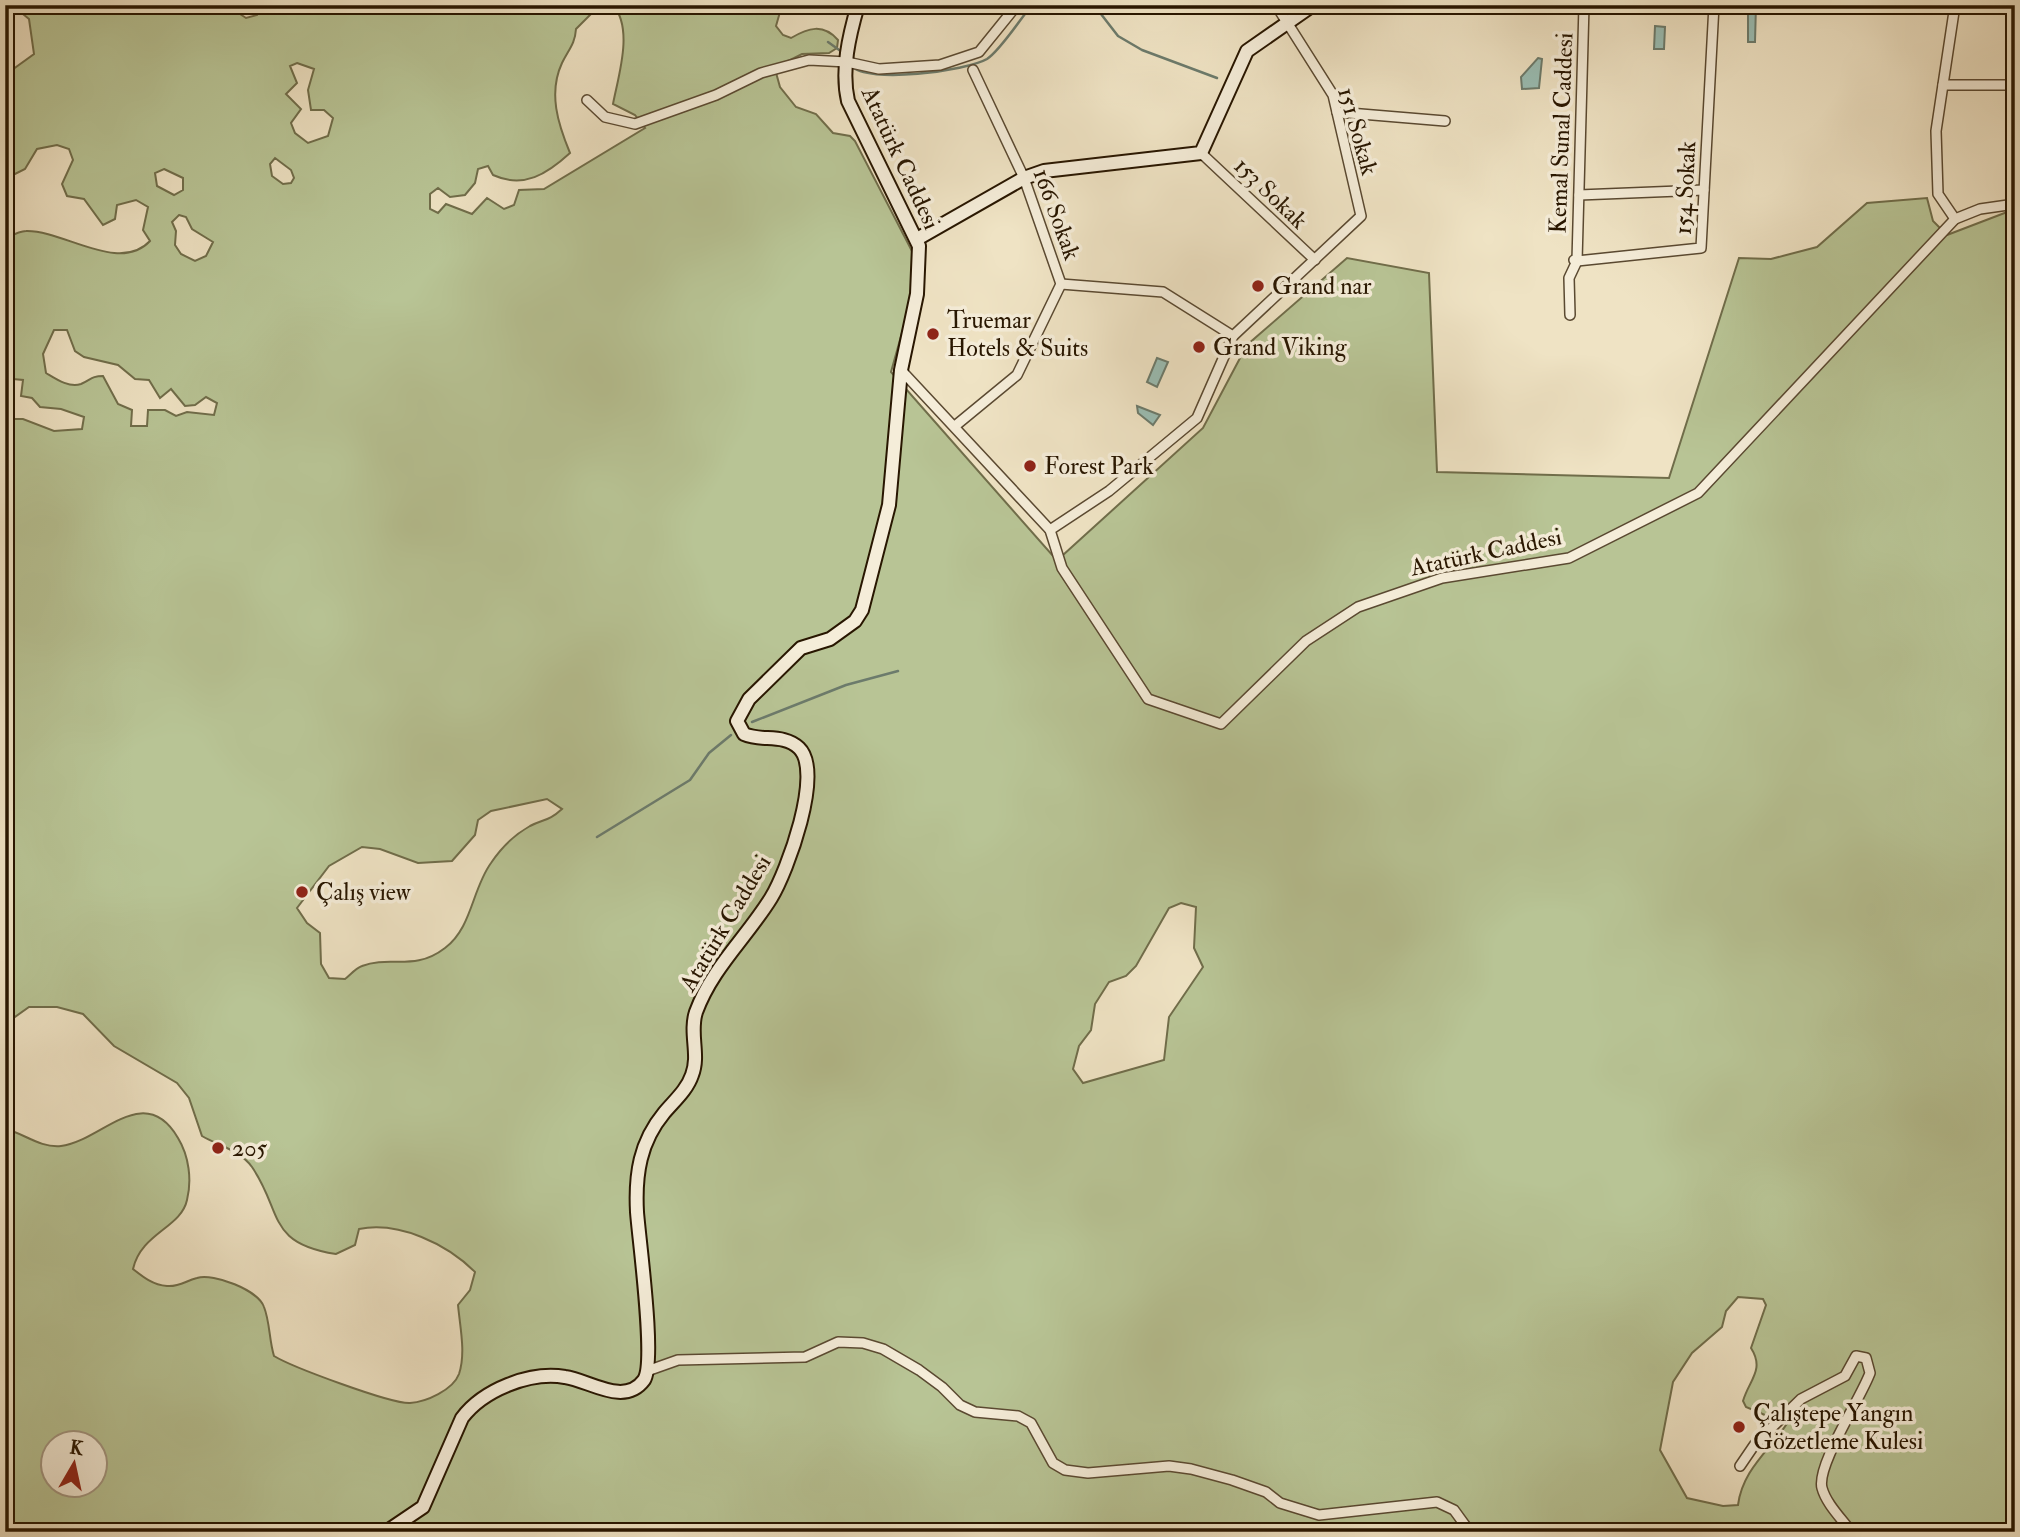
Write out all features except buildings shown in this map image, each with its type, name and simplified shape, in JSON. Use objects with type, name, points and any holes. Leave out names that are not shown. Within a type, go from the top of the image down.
[{"type":"street","name":"Atatürk Caddesi","points":[[647,1371],[648,1332],[637,1210],[640,1153],[652,1128],[693,1074],[695,1017],[701,1000],[715,973],[770,901],[786,871],[807,790],[806,759],[800,749],[784,739],[744,734],[738,727],[738,716],[749,699],[801,648],[830,639],[855,621],[862,610],[889,505],[901,370],[917,294],[917,239],[848,101],[845,85],[847,62],[858,5]]},
{"type":"street","points":[[587,100],[605,117],[635,124],[716,95],[761,73],[809,60],[847,62],[879,69],[917,69],[959,61],[979,52],[1017,5]]},
{"type":"street","name":"151 Sokak","points":[[1276,5],[1333,95],[1361,216],[1315,260]]},
{"type":"street","points":[[917,239],[1024,178],[1066,166],[1202,153],[1247,51],[1313,5]]},
{"type":"street","name":"Kemal Sunal Caddesi","points":[[1570,315],[1569,278],[1574,260],[1579,195],[1584,5]]},
{"type":"street","name":"154 Sokak","points":[[1574,260],[1702,247],[1714,5]]},
{"type":"street","points":[[1955,5],[1936,131],[1938,194],[1955,219],[1980,209],[2015,204]]},
{"type":"street","name":"166 Sokak","points":[[955,426],[1017,375],[1061,284],[1024,178],[974,70]]},
{"type":"street","points":[[1943,85],[2015,85]]},
{"type":"street","points":[[1337,112],[1445,121]]},
{"type":"street","name":"153 Sokak","points":[[1202,153],[1315,260]]},
{"type":"street","points":[[1579,195],[1704,190]]},
{"type":"street","name":"Atatürk Caddesi","points":[[901,370],[1050,530],[1062,568],[1148,699],[1221,724],[1306,641],[1359,607],[1442,578],[1569,558],[1698,493],[1955,219]]},
{"type":"street","points":[[1050,530],[1109,491],[1197,418],[1233,336],[1315,260]]},
{"type":"street","points":[[1061,284],[1163,292],[1233,336]]},
{"type":"street","points":[[386,1532],[423,1507],[462,1418],[477,1403],[502,1388],[543,1376],[565,1377],[606,1392],[623,1391],[640,1384],[647,1371],[678,1360],[805,1357],[838,1342],[863,1343],[883,1349],[919,1370],[943,1387],[960,1405],[975,1412],[1018,1416],[1031,1423],[1053,1463],[1066,1470],[1088,1473],[1168,1466],[1191,1469],[1266,1492],[1280,1503],[1319,1515],[1337,1516],[1437,1502],[1454,1510],[1470,1532]]},
{"type":"street","points":[[1740,1466],[1755,1444],[1801,1399],[1845,1376],[1856,1356],[1869,1362],[1870,1373],[1822,1475],[1822,1487],[1849,1529],[1860,1532]]},
{"type":"green space","points":[[12,5],[239,5],[240,14],[246,18],[257,15],[258,5],[594,5],[592,13],[576,29],[556,86],[556,108],[570,153],[544,173],[525,180],[504,179],[493,175],[488,166],[478,169],[475,183],[465,195],[450,197],[438,188],[430,194],[430,209],[438,213],[446,204],[472,214],[487,198],[504,209],[514,205],[519,190],[544,189],[645,128],[635,115],[613,104],[624,40],[623,27],[613,5],[782,5],[776,26],[783,35],[791,38],[809,30],[821,29],[838,40],[837,48],[829,53],[802,54],[778,66],[775,69],[780,87],[796,107],[816,114],[833,133],[850,136],[855,141],[914,255],[912,297],[891,372],[1053,556],[1063,555],[1203,428],[1247,345],[1347,258],[1429,273],[1437,472],[1669,478],[1739,258],[1771,259],[1817,247],[1867,203],[1927,198],[1933,221],[1947,235],[2015,209],[2015,1532],[5,1532],[5,1129],[39,1143],[61,1146],[76,1142],[136,1114],[151,1114],[165,1122],[178,1138],[187,1160],[187,1200],[177,1218],[144,1247],[133,1269],[148,1280],[167,1286],[205,1277],[224,1280],[245,1289],[264,1307],[274,1356],[320,1376],[383,1398],[416,1402],[431,1398],[456,1380],[462,1357],[458,1305],[470,1290],[475,1272],[437,1244],[390,1228],[359,1229],[355,1245],[336,1254],[298,1242],[287,1234],[279,1223],[262,1183],[247,1161],[202,1136],[189,1098],[177,1083],[114,1046],[83,1014],[57,1007],[29,1007],[5,1024],[5,419],[23,419],[54,431],[82,429],[84,417],[61,409],[40,407],[32,398],[21,396],[23,380],[13,379],[5,391],[5,239],[23,231],[41,232],[91,248],[123,253],[137,250],[150,241],[143,230],[148,207],[136,200],[117,205],[115,219],[103,225],[84,199],[67,196],[62,184],[73,160],[69,149],[57,145],[37,149],[25,169],[11,176],[5,171],[5,75],[34,54],[29,19]],"holes":[[[297,63],[314,69],[308,90],[311,110],[324,110],[333,118],[328,136],[308,143],[295,133],[291,123],[301,109],[286,94],[297,83],[290,66]],[[275,158],[291,170],[294,178],[291,183],[283,184],[272,176],[270,164]],[[164,169],[183,178],[183,190],[174,195],[157,186],[155,173]],[[179,215],[186,217],[192,229],[213,242],[206,256],[195,261],[181,254],[175,245],[176,231],[172,222]],[[54,330],[67,330],[75,351],[84,357],[118,365],[135,379],[149,380],[160,398],[171,389],[185,406],[195,405],[206,397],[217,403],[214,415],[187,412],[176,416],[165,410],[148,410],[147,426],[131,426],[132,410],[118,404],[103,376],[93,377],[81,384],[63,382],[46,373],[43,354]],[[547,799],[562,809],[524,830],[499,852],[485,873],[461,930],[445,948],[423,959],[372,963],[360,967],[345,979],[329,978],[321,964],[320,933],[307,923],[297,908],[329,866],[362,847],[380,849],[418,863],[452,861],[475,835],[478,820],[491,811]],[[1181,903],[1196,907],[1194,948],[1203,967],[1169,1017],[1164,1060],[1083,1083],[1073,1069],[1079,1046],[1091,1030],[1095,1004],[1109,982],[1126,976],[1136,966],[1169,908]],[[1738,1297],[1763,1299],[1766,1305],[1751,1348],[1756,1369],[1743,1401],[1746,1407],[1772,1418],[1784,1410],[1793,1414],[1746,1479],[1738,1505],[1723,1506],[1687,1498],[1660,1450],[1673,1382],[1692,1353],[1722,1327],[1726,1311]]]},
{"type":"water","points":[[1748,5],[1756,5],[1755,42],[1748,42]]},
{"type":"water","points":[[1655,26],[1665,27],[1664,49],[1654,49]]},
{"type":"water","points":[[1538,58],[1542,59],[1539,88],[1522,89],[1521,77]]},
{"type":"water","points":[[1157,358],[1168,362],[1157,387],[1147,382]]},
{"type":"water","points":[[1137,406],[1160,415],[1153,425],[1138,413]]},
{"type":"waterway","points":[[851,66],[861,71],[896,75],[939,71],[976,63],[987,59],[998,49],[1032,5]]},
{"type":"waterway","points":[[1094,5],[1118,36],[1142,50],[1217,78]]},
{"type":"waterway","points":[[828,42],[842,52]]},
{"type":"waterway","points":[[752,722],[846,685],[898,671]]},
{"type":"waterway","points":[[597,837],[690,780],[709,753],[731,735]]},
{"type":"waterway","points":[[317,1525],[322,1532]]},
{"type":"place","name":"Grand nar","points":[[1258,286]]},
{"type":"place","name":"Truemar Hotels & Suits","points":[[933,334]]},
{"type":"place","name":"Grand Viking","points":[[1199,347]]},
{"type":"place","name":"Forest Park","points":[[1030,466]]},
{"type":"place","name":"Çalış view","points":[[302,892]]},
{"type":"place","name":"205","points":[[218,1148]]},
{"type":"place","name":"Çalıştepe Yangın Gözetleme Kulesi","points":[[1739,1427]]}]
